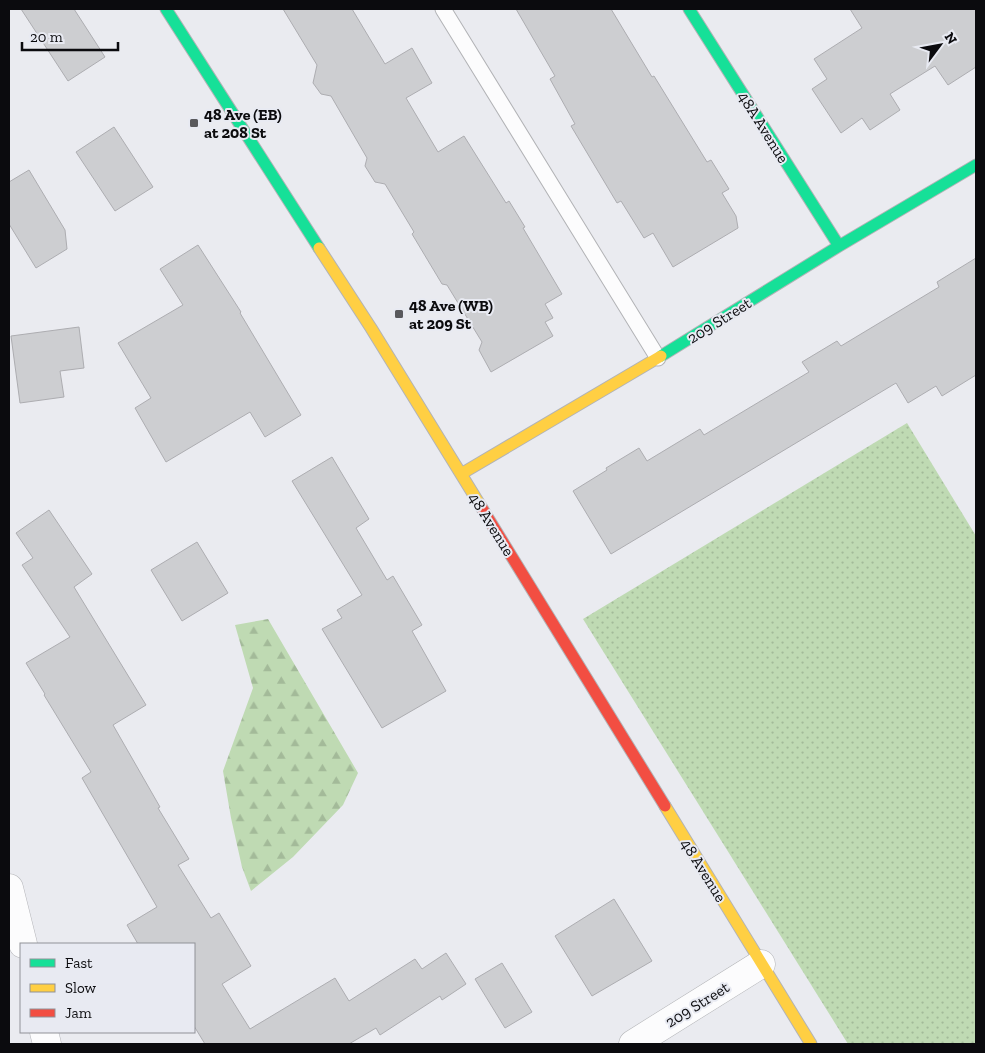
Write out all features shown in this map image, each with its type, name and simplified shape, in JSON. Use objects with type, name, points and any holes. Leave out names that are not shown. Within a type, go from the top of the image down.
[{"type":"main road","name":"48 Avenue","points":[[166,9],[371,328],[811,1044]]},
{"type":"main road","name":"48A Avenue","points":[[689,9],[839,246]]},
{"type":"main road","name":"209 Street","points":[[461,474],[658,358],[839,246],[976,165]]},
{"type":"street","points":[[9,888],[23,943]]},
{"type":"street","name":"209 Street","points":[[633,1044],[761,964]]},
{"type":"lane","points":[[443,9],[658,358]]},
{"type":"green space","points":[[907,423],[976,536],[976,1044],[848,1044],[583,619]]},
{"type":"green space","points":[[268,619],[358,773],[343,805],[293,857],[251,891],[242,867],[223,771],[253,688],[235,625]]},
{"type":"building","points":[[21,9],[74,9],[105,57],[68,81]]},
{"type":"building","points":[[283,9],[352,9],[385,64],[412,48],[432,83],[406,98],[438,152],[464,136],[506,203],[509,201],[562,294],[545,304],[553,318],[545,322],[553,336],[491,372],[479,350],[482,342],[447,285],[442,284],[385,184],[375,182],[365,166],[367,158],[331,96],[321,94],[313,83],[317,65]]},
{"type":"building","points":[[516,9],[611,9],[707,162],[711,160],[729,189],[722,193],[736,216],[738,228],[673,267],[653,233],[644,238],[621,201],[617,203],[571,126],[575,124],[550,79],[555,76]]},
{"type":"building","points":[[850,9],[976,9],[976,67],[948,85],[935,66],[890,94],[900,110],[870,130],[862,118],[841,133],[812,89],[827,79],[814,59],[862,28]]},
{"type":"building","points":[[114,127],[153,187],[115,211],[76,152]]},
{"type":"building","points":[[29,170],[65,230],[67,249],[36,268],[9,224],[9,182]]},
{"type":"building","points":[[198,245],[241,312],[301,415],[265,437],[250,412],[166,462],[135,408],[151,398],[118,343],[183,305],[160,269]]},
{"type":"building","points":[[976,258],[976,375],[942,396],[936,386],[908,403],[896,383],[611,554],[573,491],[639,448],[647,461],[700,429],[704,435],[809,372],[802,362],[837,341],[841,346],[939,287],[937,282]]},
{"type":"building","points":[[79,327],[84,368],[60,371],[64,397],[20,403],[11,336]]},
{"type":"building","points":[[332,457],[369,519],[356,528],[387,580],[393,576],[422,625],[412,631],[446,691],[382,728],[322,629],[342,618],[337,610],[362,595],[292,481]]},
{"type":"building","points":[[49,510],[92,574],[74,587],[146,705],[113,725],[160,807],[158,808],[189,859],[178,865],[211,918],[219,913],[251,966],[222,984],[250,1029],[335,978],[349,1001],[415,959],[422,969],[446,953],[466,984],[442,1000],[440,996],[380,1035],[376,1028],[349,1044],[205,1044],[195,1028],[195,943],[137,943],[127,925],[157,907],[82,778],[91,772],[26,663],[70,637],[22,565],[33,558],[16,533]]},
{"type":"building","points":[[197,542],[228,593],[182,621],[151,570]]},
{"type":"building","points":[[614,899],[652,961],[592,996],[555,936]]},
{"type":"building","points":[[502,963],[532,1012],[505,1028],[475,979]]},
{"type":"traffic: fast","points":[[166,9],[319,248]]},
{"type":"traffic: fast","points":[[689,9],[839,246]]},
{"type":"traffic: fast","points":[[661,356],[839,246],[976,165]]},
{"type":"traffic: slow","points":[[319,248],[371,328],[480,505]]},
{"type":"traffic: slow","points":[[461,474],[661,356]]},
{"type":"traffic: slow","points":[[665,806],[811,1044]]},
{"type":"traffic: jam","points":[[480,505],[665,806]]},
{"type":"place","name":"48 Ave (EB) at 208 St","points":[[194,123]]},
{"type":"place","name":"48 Ave (WB) at 209 St","points":[[399,314]]}]
